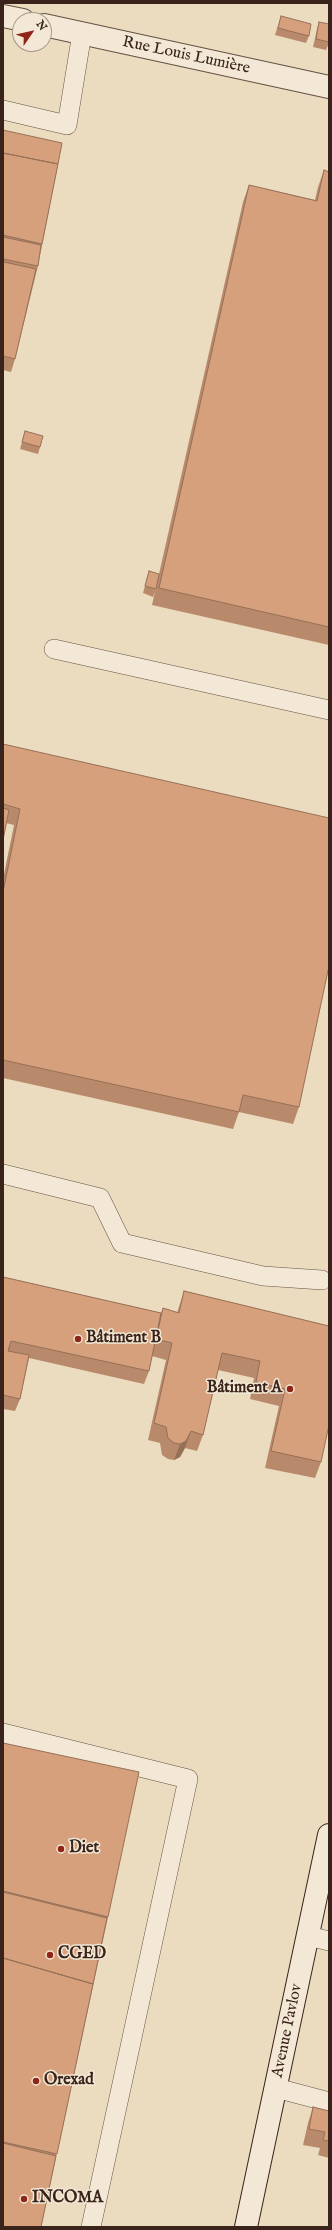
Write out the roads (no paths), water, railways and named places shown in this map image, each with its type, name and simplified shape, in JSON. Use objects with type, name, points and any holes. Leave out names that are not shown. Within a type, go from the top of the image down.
[{"type":"street","name":"Rue Louis Lumière","points":[[52,27],[329,87]]},
{"type":"street","name":"Avenue Pavlov","points":[[251,2226],[276,2088],[329,1836]]},
{"type":"lane","points":[[3,110],[67,124],[82,33]]},
{"type":"lane","points":[[54,648],[329,710]]},
{"type":"lane","points":[[3,1174],[100,1198],[122,1243],[263,1276],[322,1280]]},
{"type":"lane","points":[[3,1733],[188,1779],[91,2227]]},
{"type":"lane","points":[[308,1936],[329,1941]]},
{"type":"lane","points":[[276,2088],[329,2102]]},
{"type":"place","name":"Bâtiment B","points":[[78,1339]]},
{"type":"place","name":"Bâtiment A","points":[[290,1389]]},
{"type":"place","name":"Diet","points":[[61,1849]]},
{"type":"place","name":"CGED","points":[[50,1955]]},
{"type":"place","name":"Orexad","points":[[36,2081]]},
{"type":"place","name":"INCOMA","points":[[24,2199]]}]
